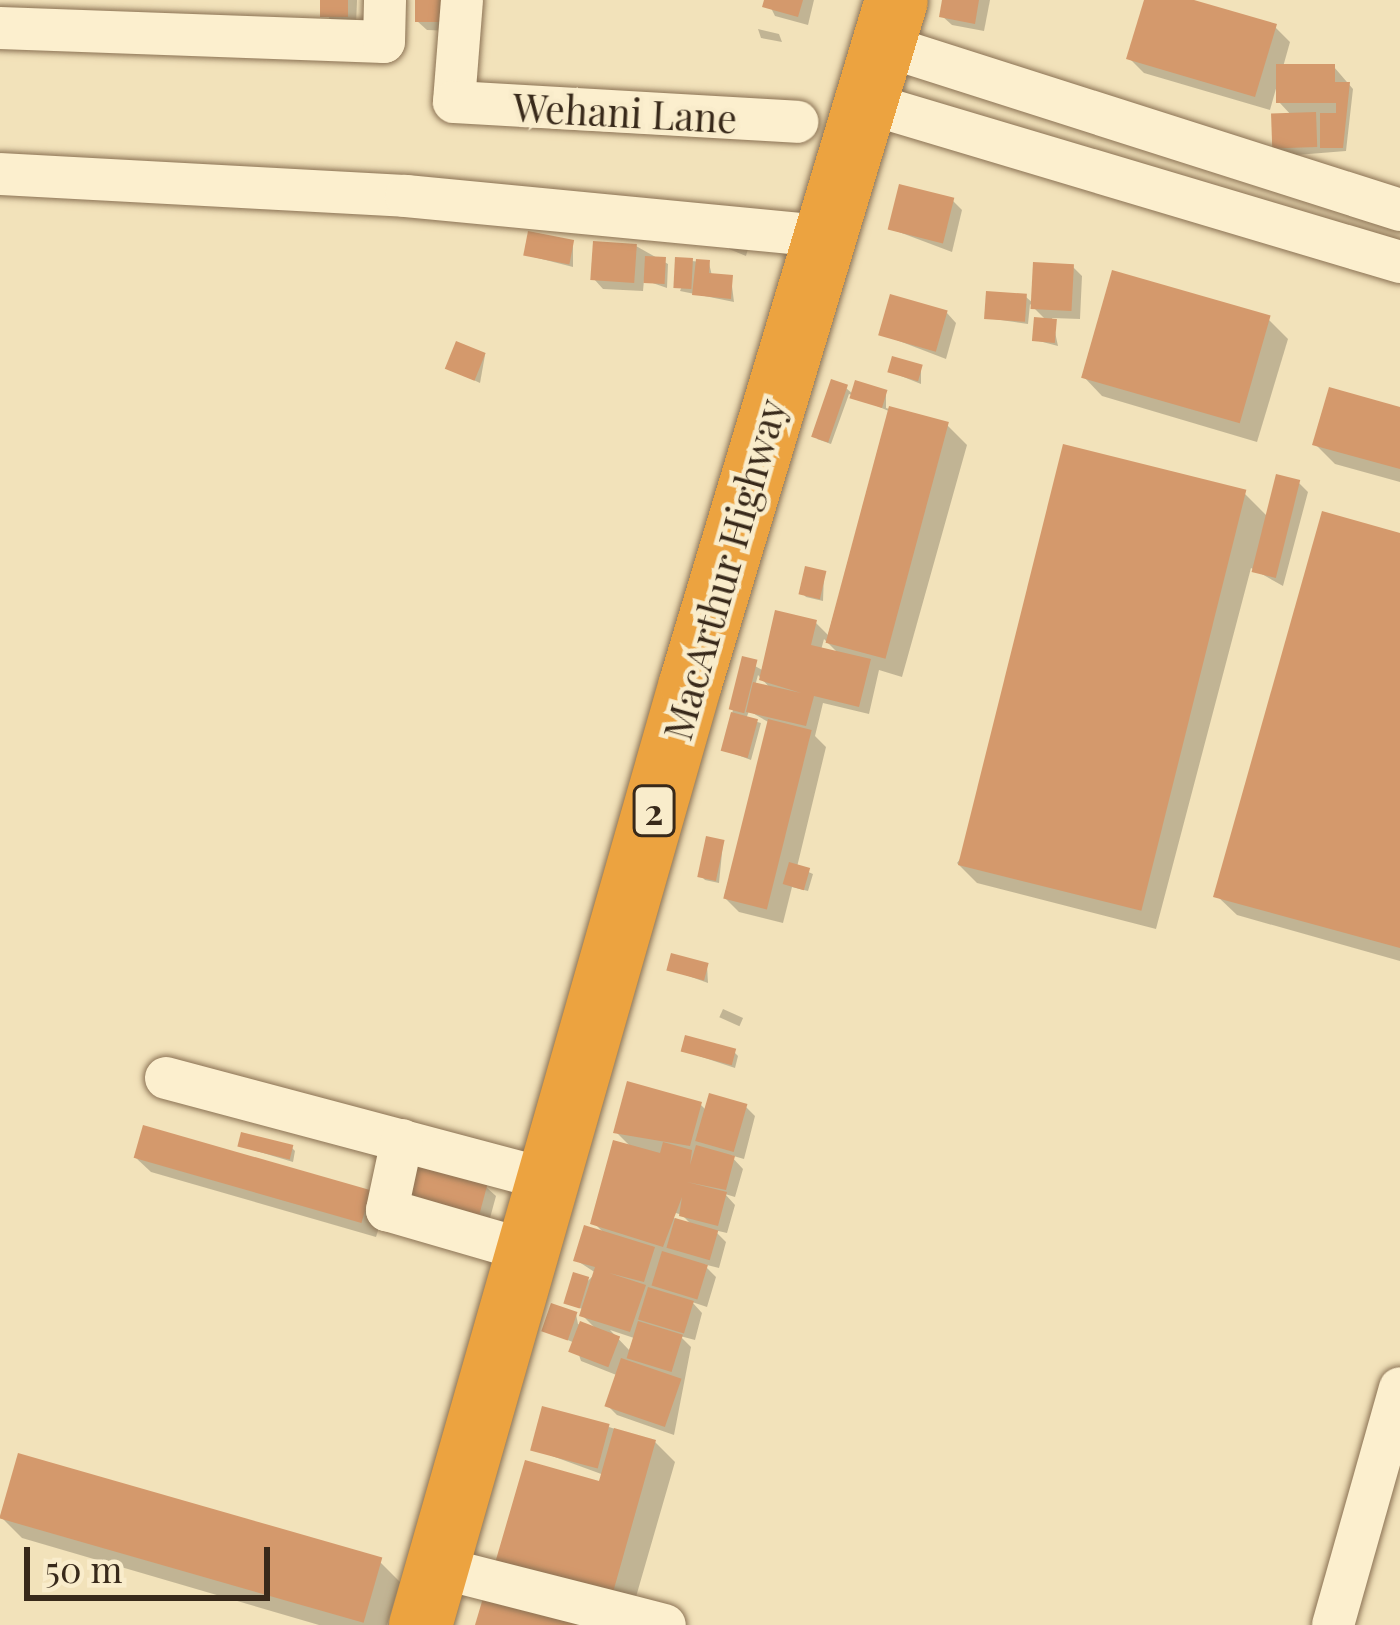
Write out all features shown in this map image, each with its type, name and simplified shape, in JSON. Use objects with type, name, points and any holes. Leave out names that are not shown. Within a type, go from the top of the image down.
[{"type":"highway","name":"MacArthur Highway","points":[[429,1596],[823,236],[882,49]]},
{"type":"street","points":[[0,28],[383,42],[386,0]]},
{"type":"street","name":"Wehani Lane","points":[[462,0],[454,102],[797,122]]},
{"type":"street","points":[[882,49],[1400,210]]},
{"type":"street","points":[[882,49],[1177,195],[1400,262]]},
{"type":"street","points":[[1177,195],[1192,144]]},
{"type":"street","points":[[0,174],[450,200],[823,236]]},
{"type":"street","points":[[166,1078],[550,1180]]},
{"type":"street","points":[[402,1140],[387,1210],[528,1251]]},
{"type":"street","points":[[1333,1625],[1383,1510],[1400,1388]]},
{"type":"street","points":[[429,1596],[665,1625]]},
{"type":"building","points":[[320,0],[348,0],[348,17],[320,17]]},
{"type":"building","points":[[415,0],[443,0],[443,22],[415,22]]},
{"type":"building","points":[[764,0],[803,0],[798,17],[762,7]]},
{"type":"building","points":[[942,0],[979,0],[975,24],[939,17]]},
{"type":"building","points":[[1144,0],[1194,0],[1277,24],[1255,97],[1126,59]]},
{"type":"building","points":[[1276,64],[1335,64],[1335,82],[1350,82],[1343,148],[1320,148],[1320,113],[1336,113],[1336,103],[1276,103]]},
{"type":"building","points":[[1316,112],[1317,147],[1272,149],[1271,114]]},
{"type":"building","points":[[899,184],[954,198],[943,243],[888,230]]},
{"type":"building","points":[[528,231],[574,240],[569,265],[523,256]]},
{"type":"building","points":[[593,241],[637,244],[634,283],[590,280]]},
{"type":"building","points":[[645,256],[666,257],[665,284],[644,283]]},
{"type":"building","points":[[675,257],[693,258],[691,289],[673,288]]},
{"type":"building","points":[[696,259],[710,260],[709,273],[733,275],[731,299],[692,295]]},
{"type":"building","points":[[1033,262],[1074,264],[1071,311],[1031,309]]},
{"type":"building","points":[[1112,270],[1271,315],[1240,423],[1081,378]]},
{"type":"building","points":[[986,291],[1027,294],[1025,322],[984,319]]},
{"type":"building","points":[[890,294],[948,311],[936,352],[878,335]]},
{"type":"building","points":[[1034,317],[1057,319],[1055,343],[1032,341]]},
{"type":"building","points":[[456,341],[486,353],[474,381],[445,369]]},
{"type":"building","points":[[892,356],[923,365],[918,381],[887,372]]},
{"type":"building","points":[[831,379],[848,385],[828,443],[811,437]]},
{"type":"building","points":[[855,380],[888,390],[882,408],[849,398]]},
{"type":"building","points":[[1329,387],[1400,407],[1400,469],[1312,445]]},
{"type":"building","points":[[889,406],[949,422],[885,659],[826,643]]},
{"type":"building","points":[[1063,444],[1246,490],[1141,911],[958,865]]},
{"type":"building","points":[[1276,474],[1300,480],[1276,578],[1252,572]]},
{"type":"building","points":[[1322,511],[1400,533],[1400,948],[1213,897]]},
{"type":"building","points":[[805,566],[826,571],[820,599],[798,594]]},
{"type":"building","points":[[775,610],[817,620],[811,645],[871,659],[859,707],[814,696],[806,726],[746,712],[753,682],[801,693],[759,680]]},
{"type":"building","points":[[742,656],[758,660],[744,713],[729,709]]},
{"type":"building","points":[[731,712],[758,719],[748,758],[721,751]]},
{"type":"building","points":[[768,719],[812,730],[767,909],[723,899]]},
{"type":"building","points":[[706,836],[725,840],[716,881],[697,877]]},
{"type":"building","points":[[789,862],[810,868],[804,890],[783,884]]},
{"type":"building","points":[[671,953],[709,963],[704,980],[666,970]]},
{"type":"building","points":[[685,1035],[736,1049],[732,1065],[681,1051]]},
{"type":"building","points":[[627,1081],[702,1102],[690,1146],[613,1133]]},
{"type":"building","points":[[709,1093],[747,1104],[734,1152],[695,1141]]},
{"type":"building","points":[[143,1125],[371,1190],[361,1223],[134,1158]]},
{"type":"building","points":[[241,1132],[293,1145],[290,1160],[237,1147]]},
{"type":"building","points":[[613,1140],[660,1153],[663,1142],[692,1150],[690,1165],[696,1145],[735,1156],[726,1190],[687,1182],[727,1192],[718,1226],[679,1216],[682,1197],[663,1247],[590,1224]]},
{"type":"building","points":[[416,1165],[487,1184],[478,1221],[406,1202]]},
{"type":"building","points":[[675,1218],[718,1230],[710,1260],[666,1248]]},
{"type":"building","points":[[584,1225],[655,1247],[644,1282],[609,1273],[646,1285],[630,1332],[579,1316],[595,1267],[573,1261]]},
{"type":"building","points":[[662,1251],[708,1265],[697,1299],[651,1285]]},
{"type":"building","points":[[573,1272],[589,1277],[580,1309],[563,1304]]},
{"type":"building","points":[[648,1287],[694,1301],[684,1334],[638,1320]]},
{"type":"building","points":[[551,1303],[577,1312],[568,1340],[541,1331]]},
{"type":"building","points":[[580,1321],[620,1336],[608,1367],[568,1352]]},
{"type":"building","points":[[638,1321],[683,1335],[672,1372],[627,1358]]},
{"type":"building","points":[[621,1358],[682,1379],[665,1427],[604,1406]]},
{"type":"building","points":[[542,1406],[610,1424],[598,1469],[530,1450]]},
{"type":"building","points":[[614,1428],[656,1440],[610,1603],[493,1570],[525,1460],[599,1481]]},
{"type":"building","points":[[18,1453],[382,1557],[364,1623],[0,1519]]},
{"type":"building","points":[[483,1598],[577,1624],[577,1625],[475,1625]]}]
